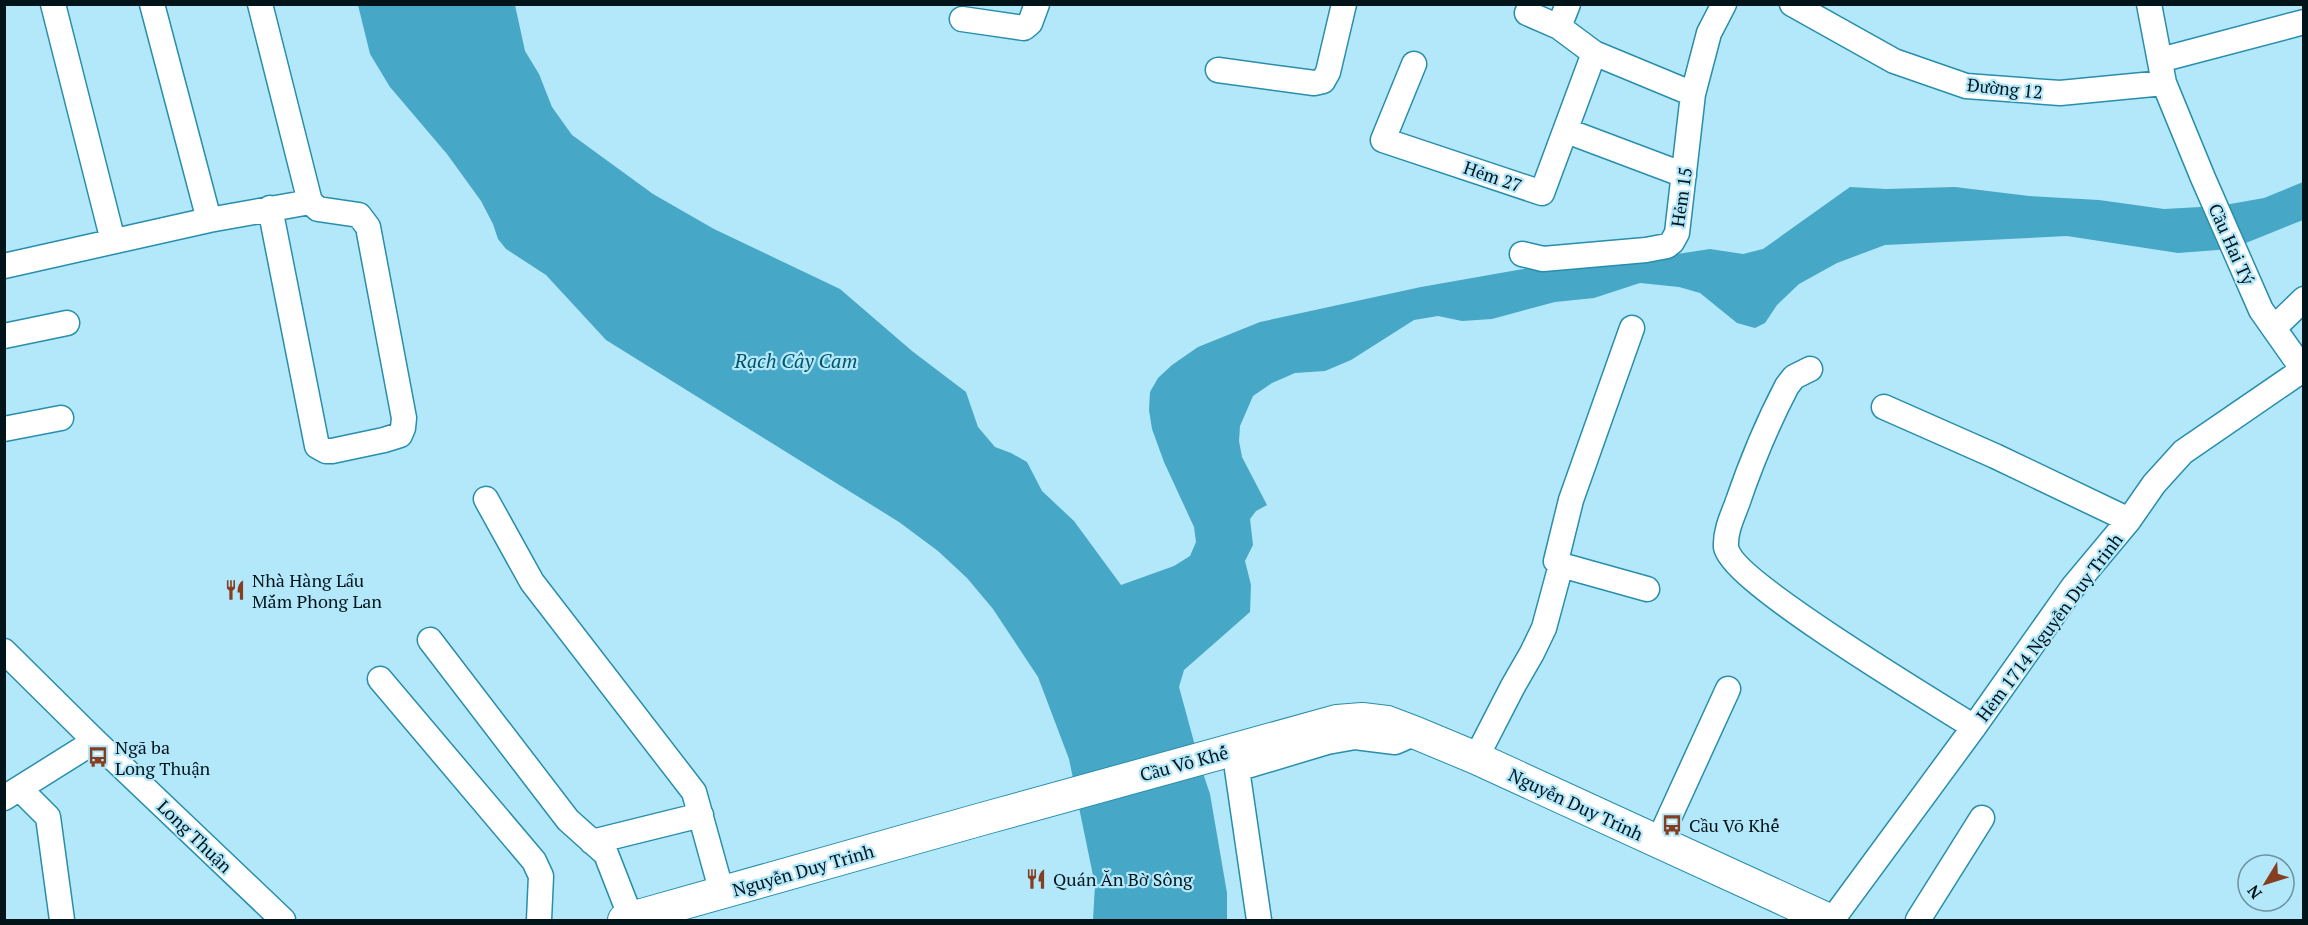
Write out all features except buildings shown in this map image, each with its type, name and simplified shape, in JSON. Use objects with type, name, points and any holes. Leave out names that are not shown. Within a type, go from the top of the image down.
[{"type":"main road","name":"Cầu Võ Khế","points":[[982,819],[1337,721],[1362,719],[1387,722]]},
{"type":"main road","name":"Nguyễn Duy Trinh","points":[[1387,722],[1476,758],[1830,921]]},
{"type":"main road","name":"Nguyễn Duy Trinh","points":[[628,920],[982,819]]},
{"type":"street","points":[[53,4],[113,240]]},
{"type":"street","points":[[152,4],[209,220]]},
{"type":"street","points":[[260,4],[310,202],[318,209],[359,215],[368,227],[404,418],[400,435],[332,451],[326,451],[317,446],[270,208]]},
{"type":"street","points":[[962,19],[1024,28],[1030,23],[1037,4]]},
{"type":"street","points":[[1218,70],[1314,83],[1323,81],[1328,72],[1344,4]]},
{"type":"street","points":[[1559,27],[1568,4]]},
{"type":"street","name":"Hẻm 15","points":[[1522,254],[1543,259],[1646,250],[1667,246],[1672,242],[1677,232],[1693,94],[1709,33],[1724,4]]},
{"type":"street","name":"Đường 12","points":[[1792,4],[1894,61],[1966,86],[2060,93],[2162,72],[2304,22]]},
{"type":"street","name":"Cầu Hai Tý","points":[[2149,4],[2162,72],[2203,178],[2267,319],[2303,370]]},
{"type":"street","points":[[1527,14],[1559,27],[1594,53],[1693,94]]},
{"type":"street","name":"Hẻm 27","points":[[1414,64],[1383,140],[1542,193],[1567,131],[1594,53]]},
{"type":"street","points":[[1567,131],[1684,175]]},
{"type":"street","points":[[4,266],[113,240],[310,202]]},
{"type":"street","points":[[2267,319],[2304,299]]},
{"type":"street","points":[[4,336],[68,323]]},
{"type":"street","points":[[1632,328],[1571,500],[1556,561],[1561,565],[1647,589]]},
{"type":"street","points":[[1810,369],[1794,377],[1787,386],[1752,460],[1727,532],[1726,547],[1729,556],[1740,569],[1764,588],[1862,657],[1974,727]]},
{"type":"street","name":"Hẻm 1714 Nguyễn Duy Trinh","points":[[1830,921],[1974,727],[2073,587],[2128,520],[2154,484],[2183,452],[2303,370]]},
{"type":"street","points":[[1884,407],[1995,456],[2128,520]]},
{"type":"street","points":[[4,429],[61,418]]},
{"type":"street","points":[[486,499],[532,582],[694,792],[722,893]]},
{"type":"street","points":[[1476,758],[1513,686],[1533,653],[1544,628],[1561,565]]},
{"type":"street","points":[[430,640],[568,820],[606,855],[628,920]]},
{"type":"street","name":"Long Thuận","points":[[4,651],[283,921]]},
{"type":"street","points":[[380,679],[534,861],[542,876],[539,921]]},
{"type":"street","points":[[1658,842],[1728,688]]},
{"type":"street","points":[[1259,921],[1238,769],[1355,737],[1395,742],[1416,734]]},
{"type":"street","points":[[62,921],[48,817],[12,794],[95,741]]},
{"type":"street","points":[[592,842],[701,815]]},
{"type":"street","points":[[1918,921],[1982,818]]},
{"type":"water","name":"Rạch Cây Cam","points":[[358,5],[515,5],[525,51],[539,74],[552,107],[572,135],[653,194],[714,229],[840,289],[912,351],[966,392],[978,427],[995,447],[1027,462],[1042,491],[1074,521],[1121,585],[1174,566],[1190,556],[1196,542],[1194,527],[1164,462],[1152,429],[1149,410],[1150,392],[1158,378],[1198,347],[1260,322],[1421,287],[1540,266],[1664,256],[1710,249],[1743,254],[1763,249],[1850,187],[1886,189],[1955,187],[2029,196],[2099,200],[2164,209],[2219,206],[2264,198],[2303,182],[2303,220],[2231,249],[2178,253],[2067,236],[1885,245],[1837,263],[1799,284],[1777,305],[1765,323],[1755,328],[1737,323],[1700,293],[1679,287],[1640,283],[1594,298],[1555,302],[1492,319],[1462,321],[1438,316],[1414,320],[1351,360],[1325,371],[1295,373],[1272,383],[1253,396],[1240,426],[1239,441],[1242,457],[1267,505],[1256,511],[1250,519],[1253,545],[1245,561],[1251,585],[1250,612],[1184,670],[1179,687],[1210,794],[1227,893],[1227,920],[1093,920],[1095,885],[1069,759],[1038,677],[993,609],[967,578],[938,551],[899,522],[606,340],[546,275],[506,249],[498,239],[481,201],[447,154],[390,87],[370,54]]},
{"type":"place","name":"Nhà Hàng Lẩu Mắm Phong Lan","points":[[235,590]]},
{"type":"place","name":"Ngã ba Long Thuận","points":[[98,757]]},
{"type":"place","name":"Cầu Võ Khế","points":[[1672,825]]},
{"type":"place","name":"Quán Ăn Bờ Sông","points":[[1036,879]]}]
